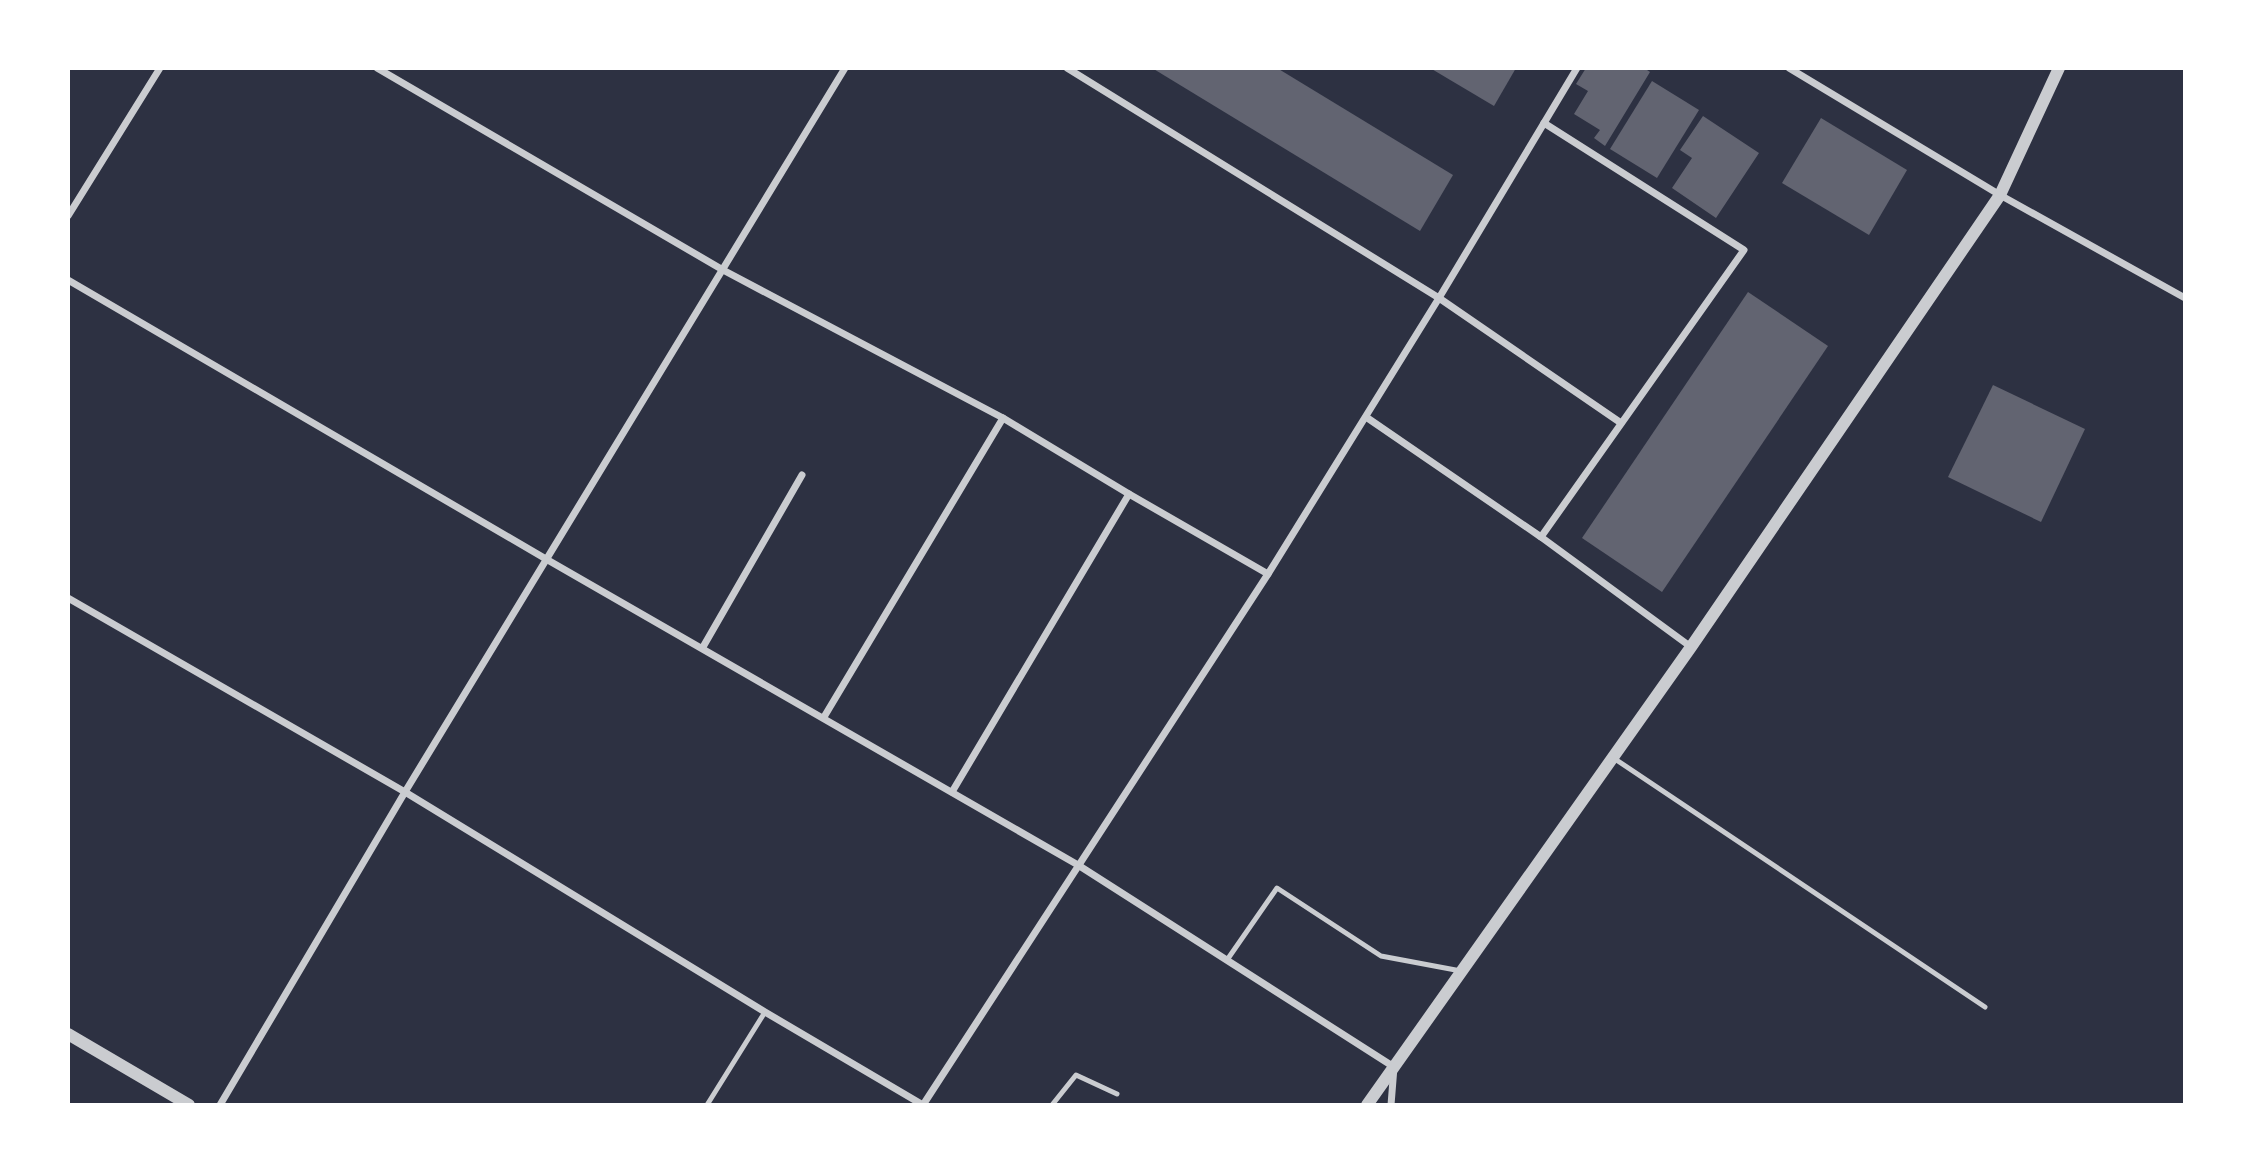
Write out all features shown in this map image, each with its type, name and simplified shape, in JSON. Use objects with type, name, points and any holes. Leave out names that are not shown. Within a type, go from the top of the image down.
[{"type":"street","points":[[68,216],[160,68]]},
{"type":"street","points":[[377,68],[723,270],[1003,418],[1268,574]]},
{"type":"street","points":[[220,1105],[405,792],[845,68]]},
{"type":"street","points":[[1067,68],[1439,298],[1621,423]]},
{"type":"street","points":[[68,598],[405,792],[765,1012],[923,1105],[1268,574],[1577,68]]},
{"type":"street","points":[[1789,68],[2000,195],[2185,298]]},
{"type":"street","points":[[1367,1105],[1690,647],[2000,195],[2059,68]]},
{"type":"street","points":[[1541,537],[1744,250],[1544,123]]},
{"type":"street","points":[[68,280],[546,559],[1078,864],[1394,1067]]},
{"type":"street","points":[[1366,416],[1541,537],[1690,647]]},
{"type":"street","points":[[824,717],[1003,418]]},
{"type":"street","points":[[703,647],[802,475]]},
{"type":"street","points":[[952,792],[1129,494]]},
{"type":"street","points":[[68,1034],[189,1105]]},
{"type":"street","points":[[1391,1105],[1394,1067]]},
{"type":"lane","points":[[1612,757],[1985,1007]]},
{"type":"lane","points":[[1227,960],[1277,888],[1381,956],[1461,971]]},
{"type":"lane","points":[[707,1105],[765,1012]]},
{"type":"lane","points":[[1052,1105],[1076,1075],[1117,1094]]},
{"type":"building","points":[[1152,68],[1277,68],[1453,175],[1420,231]]},
{"type":"building","points":[[1430,68],[1516,68],[1494,106]]},
{"type":"building","points":[[1586,68],[1644,68],[1650,72],[1605,146],[1594,138],[1600,130],[1574,114],[1588,91],[1576,84]]},
{"type":"building","points":[[1652,81],[1699,110],[1657,178],[1610,149]]},
{"type":"building","points":[[1703,116],[1759,153],[1716,218],[1672,188],[1692,158],[1680,150]]},
{"type":"building","points":[[1821,118],[1907,170],[1869,235],[1782,183]]},
{"type":"building","points":[[1748,292],[1828,346],[1662,592],[1582,538]]},
{"type":"building","points":[[1993,385],[2085,429],[2041,522],[1948,477]]}]
